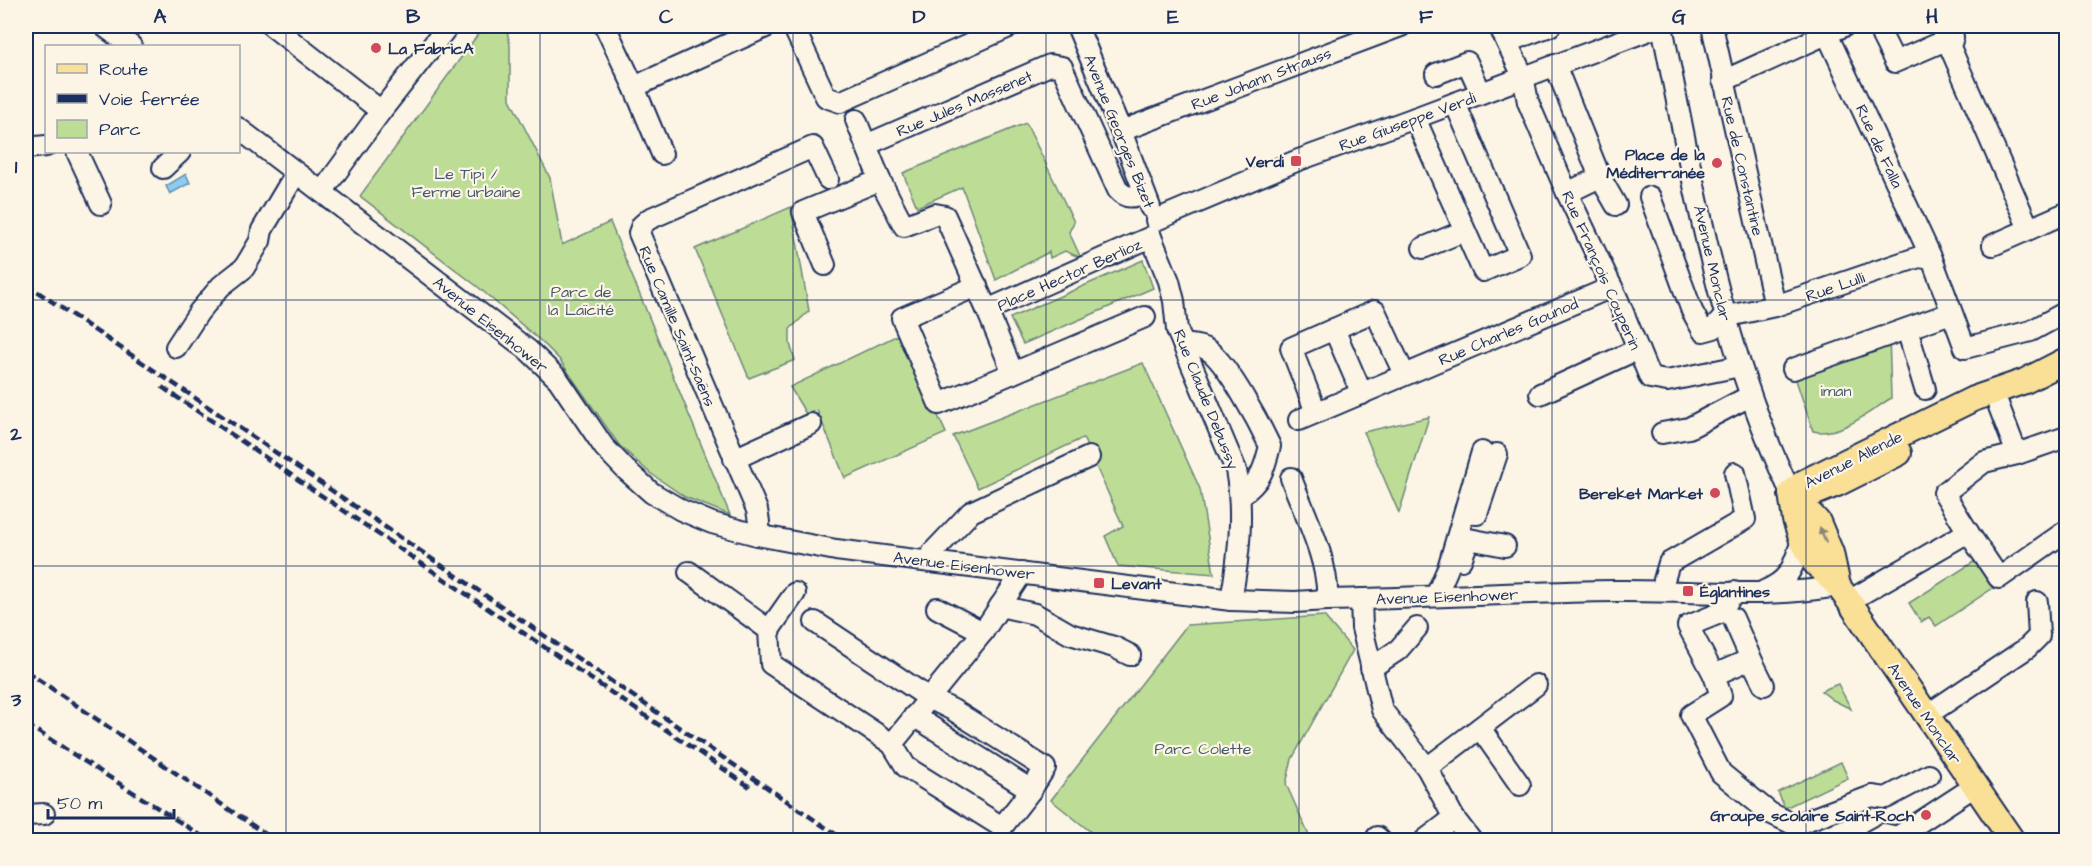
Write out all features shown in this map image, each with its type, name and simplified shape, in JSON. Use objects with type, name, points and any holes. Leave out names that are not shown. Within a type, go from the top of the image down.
[{"type":"main road","name":"Avenue Allende","points":[[1791,493],[1804,482],[1973,399],[2025,381],[2067,360]]},
{"type":"main road","name":"Avenue Allende","points":[[1791,493],[1810,495],[1837,484],[1998,404],[2025,381]]},
{"type":"main road","name":"Avenue Monclar","points":[[1791,493],[1795,520],[1802,540],[1815,563],[1844,593],[2012,840]]},
{"type":"main road","name":"Avenue Monclar","points":[[1791,493],[1818,522],[1844,593]]},
{"type":"street","points":[[105,26],[130,45]]},
{"type":"street","points":[[272,26],[381,111]]},
{"type":"street","points":[[322,192],[381,111],[448,26]]},
{"type":"street","points":[[605,26],[662,154]]},
{"type":"street","points":[[634,87],[768,26]]},
{"type":"street","points":[[793,26],[826,97],[840,102],[1011,26]]},
{"type":"street","name":"Avenue Georges Bizet","points":[[1077,26],[1121,131],[1154,229]]},
{"type":"street","name":"Rue Johann Strauss","points":[[1121,131],[1401,26]]},
{"type":"street","points":[[1503,34],[1550,26]]},
{"type":"street","name":"Rue Giuseppe Verdi","points":[[1154,229],[1296,161],[1661,26]]},
{"type":"street","name":"Avenue Monclar","points":[[1661,26],[1698,203],[1725,317],[1750,396],[1776,463],[1791,493]]},
{"type":"street","name":"Rue de Constantine","points":[[1712,26],[1775,306]]},
{"type":"street","points":[[1723,81],[1835,30]]},
{"type":"street","name":"Rue de Falla","points":[[1835,30],[1934,265],[1965,348],[2031,331],[2067,312]]},
{"type":"street","points":[[1882,36],[1895,62],[1956,31]]},
{"type":"street","points":[[1956,31],[1950,47],[2029,229]]},
{"type":"street","name":"Rue François Couperin","points":[[1503,34],[1523,76],[1528,102],[1567,193],[1612,287],[1650,378],[1667,381],[1740,366]]},
{"type":"street","points":[[1436,75],[1467,62],[1481,93]]},
{"type":"street","name":"Rue Jules Massenet","points":[[866,145],[1050,65],[1062,67],[1118,190],[1123,196],[1132,198],[1144,194]]},
{"type":"street","points":[[1555,65],[1600,177],[1616,205]]},
{"type":"street","points":[[1415,118],[1483,271],[1520,255],[1455,103]]},
{"type":"street","name":"Place Hector Berlioz","points":[[856,120],[880,180],[904,226],[935,214],[945,216],[977,286],[1013,373],[939,404],[902,318],[977,286]]},
{"type":"street","name":"Avenue Eisenhower","points":[[240,130],[542,363],[558,379],[604,447],[652,493],[712,524],[836,550],[1231,600],[1295,603],[1442,596],[1664,591],[1844,593]]},
{"type":"street","points":[[26,147],[45,146]]},
{"type":"street","name":"Rue Camille Saint-Saëns","points":[[757,535],[759,522],[757,510],[639,233],[642,225],[649,219],[813,147],[828,179]]},
{"type":"street","points":[[77,153],[101,204]]},
{"type":"street","points":[[163,168],[179,153]]},
{"type":"street","points":[[176,347],[199,312],[221,286],[244,268],[260,241],[261,230],[296,172]]},
{"type":"street","points":[[1567,193],[1600,177]]},
{"type":"street","points":[[825,265],[803,212],[880,180]]},
{"type":"street","name":"Rue Lulli","points":[[1650,197],[1692,311],[1703,331],[1714,328],[1725,317],[1775,306],[1919,257],[1934,265]]},
{"type":"street","points":[[1993,245],[2067,213]]},
{"type":"street","name":"Place Hector Berlioz","points":[[987,310],[1154,229]]},
{"type":"street","name":"Rue Claude Debussy","points":[[1154,229],[1169,280],[1177,330],[1236,470],[1241,495],[1239,541],[1231,600]]},
{"type":"street","points":[[1423,248],[1464,231]]},
{"type":"street","name":"Rue Charles Gounod","points":[[1404,374],[1375,311],[1291,348],[1308,416],[1612,287]]},
{"type":"street","points":[[1793,369],[1951,313]]},
{"type":"street","points":[[1013,373],[1144,317]]},
{"type":"street","points":[[1334,329],[1362,394]]},
{"type":"street","points":[[1907,329],[1925,389]]},
{"type":"street","points":[[1183,344],[1206,349],[1218,359],[1255,415],[1270,446],[1263,471],[1254,486],[1241,495]]},
{"type":"street","points":[[1540,394],[1638,349]]},
{"type":"street","points":[[1662,432],[1689,428],[1750,396]]},
{"type":"street","points":[[1998,404],[2017,454]]},
{"type":"street","points":[[734,459],[811,424]]},
{"type":"street","points":[[2067,437],[2017,454],[1984,462],[1944,493],[2000,578],[2067,531]]},
{"type":"street","points":[[1490,453],[1469,539],[1442,596],[1448,568],[1490,453]]},
{"type":"street","points":[[930,561],[933,552],[971,512],[1089,457]]},
{"type":"street","points":[[1664,591],[1664,580],[1669,563],[1745,519],[1735,473]]},
{"type":"street","points":[[1291,478],[1325,568],[1327,600]]},
{"type":"street","points":[[1844,593],[1968,532]]},
{"type":"street","points":[[1469,539],[1505,546]]},
{"type":"street","points":[[1761,592],[1782,582],[1792,570],[1802,540]]},
{"type":"street","points":[[689,572],[769,630]]},
{"type":"street","points":[[892,744],[983,632],[1022,573]]},
{"type":"street","points":[[1734,592],[1720,613],[1688,627],[1714,675],[1721,696],[1691,715],[1721,773],[1770,813],[1795,825],[1872,796],[1886,798],[1929,775]]},
{"type":"street","points":[[795,593],[769,630],[771,664],[892,744],[906,767],[1002,834],[1045,768],[953,710],[929,698],[815,622]]},
{"type":"street","points":[[1361,599],[1362,628],[1382,710],[1426,768],[1454,818],[1471,840]]},
{"type":"street","points":[[1927,715],[2027,648],[2039,636],[2037,602]]},
{"type":"street","points":[[1000,606],[1035,614],[1070,634],[1114,647],[1130,655]]},
{"type":"street","points":[[937,608],[983,632]]},
{"type":"street","points":[[1733,618],[1764,685]]},
{"type":"street","points":[[1371,668],[1398,650],[1417,628]]},
{"type":"street","points":[[1714,675],[1751,659]]},
{"type":"street","points":[[1426,768],[1536,685]]},
{"type":"street","points":[[914,716],[1031,790]]},
{"type":"street","points":[[1480,728],[1520,785]]},
{"type":"street","points":[[1874,840],[1884,834],[1897,837],[1975,786]]},
{"type":"street","points":[[1425,840],[1454,818]]},
{"type":"green space","points":[[484,26],[506,26],[510,45],[510,99],[550,178],[562,245],[610,222],[730,515],[685,497],[650,473],[619,445],[559,359],[544,344],[478,287],[360,196]]},
{"type":"green space","points":[[1026,123],[1074,222],[1069,232],[1080,256],[1065,251],[1050,258],[1049,252],[996,280],[962,187],[917,207],[903,173]]},
{"type":"green space","points":[[791,207],[809,311],[790,329],[790,344],[795,360],[749,378],[695,249]]},
{"type":"green space","points":[[1143,260],[1153,288],[1023,344],[1010,318]]},
{"type":"green space","points":[[900,334],[946,433],[845,478],[817,410],[806,414],[790,387]]},
{"type":"green space","name":"iman","points":[[1889,335],[1891,398],[1844,427],[1823,432],[1813,431],[1794,374]]},
{"type":"green space","points":[[1143,363],[1200,489],[1214,574],[1118,566],[1105,536],[1123,526],[1083,438],[978,488],[953,436]]},
{"type":"green space","points":[[1429,417],[1399,513],[1364,432]]},
{"type":"green space","points":[[1975,561],[1993,588],[1936,626],[1929,617],[1921,622],[1909,603]]},
{"type":"green space","name":"Parc Colette","points":[[1324,616],[1353,650],[1292,759],[1286,784],[1311,840],[1101,840],[1051,800],[1187,625]]},
{"type":"green space","points":[[1838,684],[1851,709],[1821,691]]},
{"type":"green space","points":[[1841,762],[1848,778],[1785,808],[1778,792]]},
{"type":"water","points":[[186,174],[190,183],[170,194],[166,186]]},
{"type":"railway","points":[[26,284],[844,840]]},
{"type":"railway","points":[[162,387],[750,787]]},
{"type":"railway","points":[[26,671],[274,840]]},
{"type":"railway","points":[[26,724],[208,840]]},
{"type":"place","name":"La FabricA","points":[[376,48]]},
{"type":"place","name":"Verdi","points":[[1296,161]]},
{"type":"place","name":"Place de la Méditerranée","points":[[1717,163]]},
{"type":"place","name":"Bereket Market","points":[[1715,493]]},
{"type":"place","name":"Levant","points":[[1099,583]]},
{"type":"place","name":"Églantines","points":[[1688,591]]},
{"type":"place","name":"Groupe scolaire Saint-Roch","points":[[1926,815]]},
{"type":"park label","name":"Le Tipi / Ferme urbaine","points":[[466,182]]},
{"type":"park label","name":"Parc de la Laïcité","points":[[581,300]]}]
